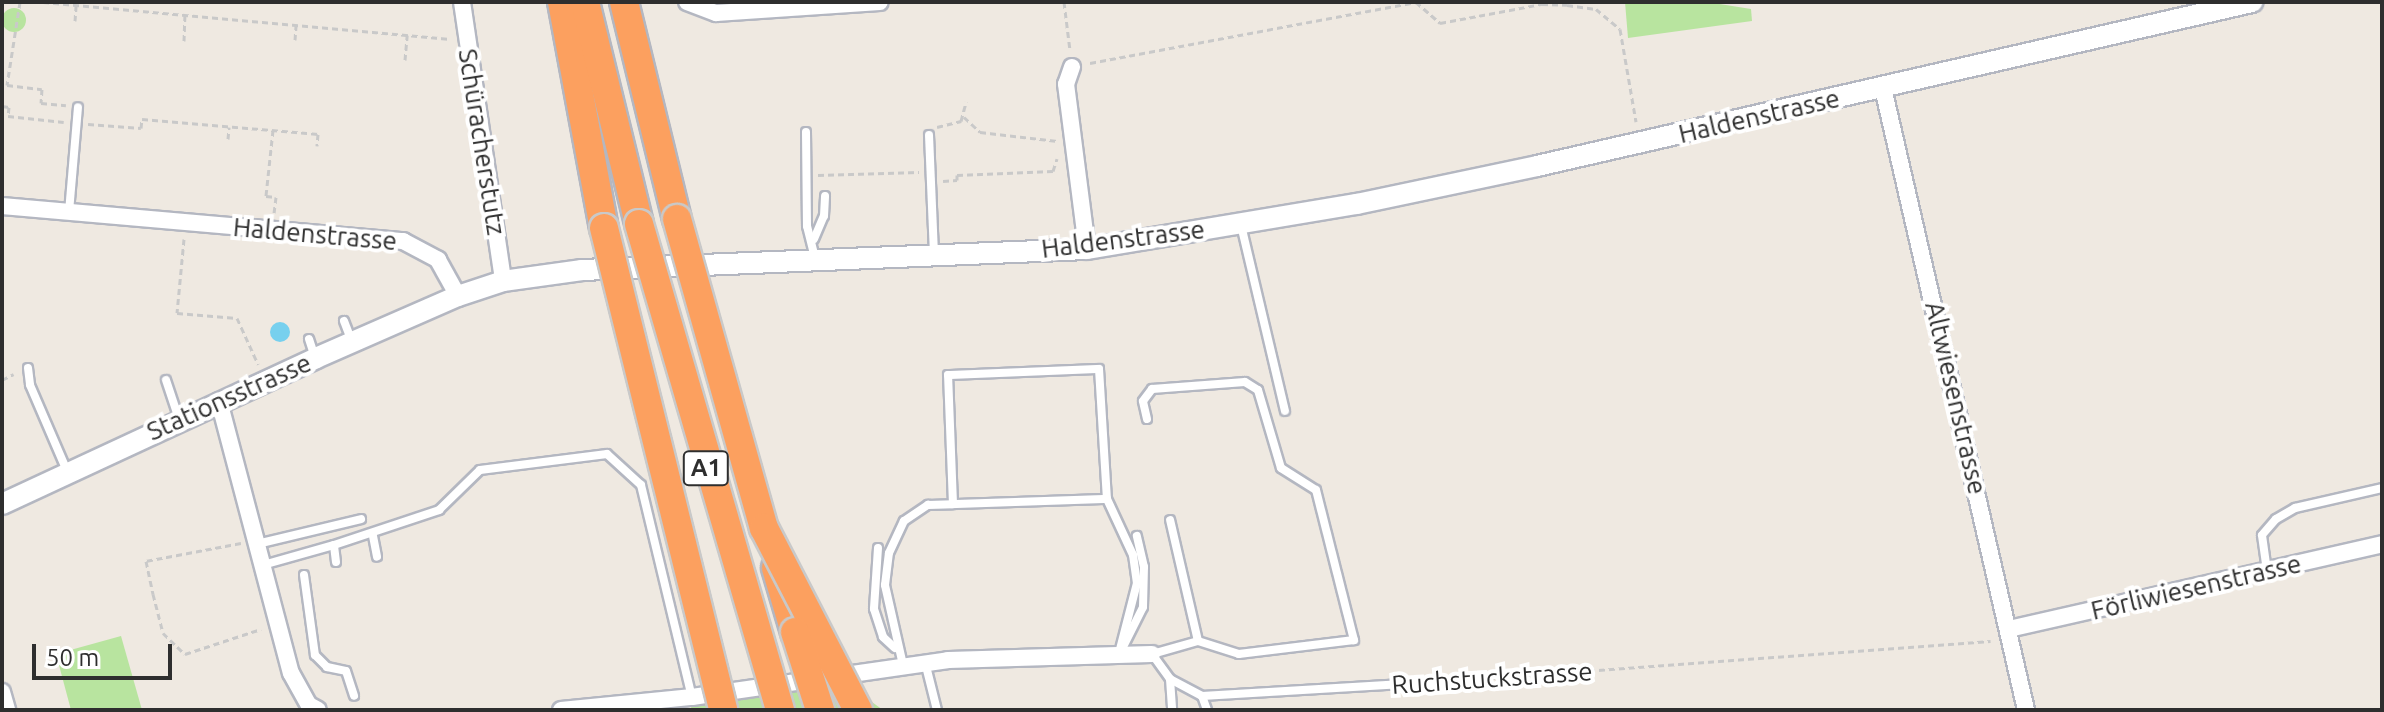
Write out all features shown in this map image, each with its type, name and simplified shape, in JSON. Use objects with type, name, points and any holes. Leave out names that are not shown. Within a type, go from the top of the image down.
[{"type":"highway","points":[[562,2],[604,228],[684,534],[723,710]]},
{"type":"highway","name":"A1","points":[[585,2],[639,224],[780,710]]},
{"type":"highway","name":"A1","points":[[624,2],[677,219],[764,528],[820,710]]},
{"type":"highway","points":[[764,528],[858,710]]},
{"type":"highway","points":[[684,534],[705,581],[743,710]]},
{"type":"street","name":"Schüracherstutz","points":[[462,2],[503,281]]},
{"type":"street","points":[[687,2],[716,13],[880,2]]},
{"type":"street","name":"Haldenstrasse","points":[[2,206],[403,241],[438,260],[458,296],[503,281],[582,270],[814,249],[934,253],[1087,249],[1241,224],[1640,144],[2252,2]]},
{"type":"street","points":[[1072,67],[1066,84],[1065,140],[1087,249]]},
{"type":"street","name":"Altwiesenstrasse","points":[[1883,88],[2026,710]]},
{"type":"street","name":"Stationsstrasse","points":[[2,504],[179,419],[458,296]]},
{"type":"street","points":[[219,401],[291,673],[309,705],[318,710]]},
{"type":"street","name":"Förliwiesenstrasse","points":[[2010,634],[2382,544]]},
{"type":"street","points":[[561,710],[692,697],[900,657],[925,662],[1152,654]]},
{"type":"street","points":[[2,692],[7,710]]},
{"type":"lane","points":[[69,212],[78,107]]},
{"type":"lane","points":[[806,132],[807,226],[814,249]]},
{"type":"lane","points":[[929,135],[934,253]]},
{"type":"lane","points":[[814,249],[824,216],[825,196]]},
{"type":"lane","points":[[1241,224],[1285,411]]},
{"type":"lane","points":[[344,321],[352,342]]},
{"type":"lane","points":[[309,339],[316,358]]},
{"type":"lane","points":[[28,368],[30,385],[67,471]]},
{"type":"lane","points":[[953,504],[948,375],[1099,369],[1107,499],[1133,555],[1137,583],[1119,653]]},
{"type":"lane","points":[[166,380],[179,419]]},
{"type":"lane","points":[[1147,419],[1143,401],[1152,389],[1245,382],[1258,390],[1281,468],[1316,490],[1354,640],[1239,654],[1187,640],[1152,654],[1170,679],[1202,696],[1207,710]]},
{"type":"lane","points":[[263,565],[373,536],[411,515],[439,510],[480,470],[607,454],[641,485],[692,697]]},
{"type":"lane","points":[[2267,571],[2262,535],[2276,519],[2295,508],[2382,488]]},
{"type":"lane","points":[[900,657],[885,585],[889,553],[904,521],[928,505],[1107,499]]},
{"type":"lane","points":[[257,541],[361,519]]},
{"type":"lane","points":[[1170,520],[1198,641]]},
{"type":"lane","points":[[373,536],[377,557]]},
{"type":"lane","points":[[1119,653],[1143,607],[1144,567],[1137,536]]},
{"type":"lane","points":[[334,545],[336,562]]},
{"type":"lane","points":[[878,548],[873,569],[874,609],[883,637],[900,657]]},
{"type":"lane","points":[[304,575],[315,655],[327,667],[346,671],[354,696]]},
{"type":"lane","points":[[925,662],[937,710]]},
{"type":"lane","points":[[1170,679],[1172,710]]},
{"type":"lane","name":"Ruchstuckstrasse","points":[[1202,696],[1437,682]]},
{"type":"path","points":[[20,2],[7,85],[42,89],[41,103],[49,104]]},
{"type":"path","points":[[43,2],[466,40]]},
{"type":"path","points":[[1064,2],[1072,67],[1416,2],[1440,23],[1542,4],[1596,9],[1613,19],[1620,29],[1640,144]]},
{"type":"path","points":[[75,21],[76,5]]},
{"type":"path","points":[[184,41],[185,15]]},
{"type":"path","points":[[295,40],[296,25]]},
{"type":"path","points":[[405,60],[407,35]]},
{"type":"path","points":[[964,117],[966,102]]},
{"type":"path","points":[[2,106],[9,107],[10,117],[141,129],[142,119],[318,134],[317,146]]},
{"type":"path","points":[[931,182],[957,180],[957,175],[1053,171],[1065,140],[980,132],[964,117]]},
{"type":"path","points":[[929,135],[936,127],[964,117]]},
{"type":"path","points":[[228,139],[229,127]]},
{"type":"path","points":[[273,130],[266,196],[276,197],[274,215]]},
{"type":"path","points":[[807,175],[916,172]]},
{"type":"path","points":[[184,233],[177,313],[237,318],[260,368]]},
{"type":"path","points":[[257,541],[203,554],[146,561],[153,594],[163,633],[185,654],[278,625]]},
{"type":"path","name":"Ruchstuckstrasse","points":[[1437,682],[2010,634]]},
{"type":"green space","points":[[1625,2],[1707,2],[1751,9],[1752,21],[1628,38]]},
{"type":"green space","points":[[14,8],[22,12],[26,20],[22,28],[14,32],[6,28],[2,20],[6,12]]},
{"type":"green space","points":[[121,636],[142,710],[71,710],[56,654]]},
{"type":"green space","points":[[840,679],[883,710],[691,710],[692,697]]},
{"type":"water","points":[[280,322],[287,325],[290,332],[287,339],[280,342],[273,339],[270,332],[273,325]]}]
